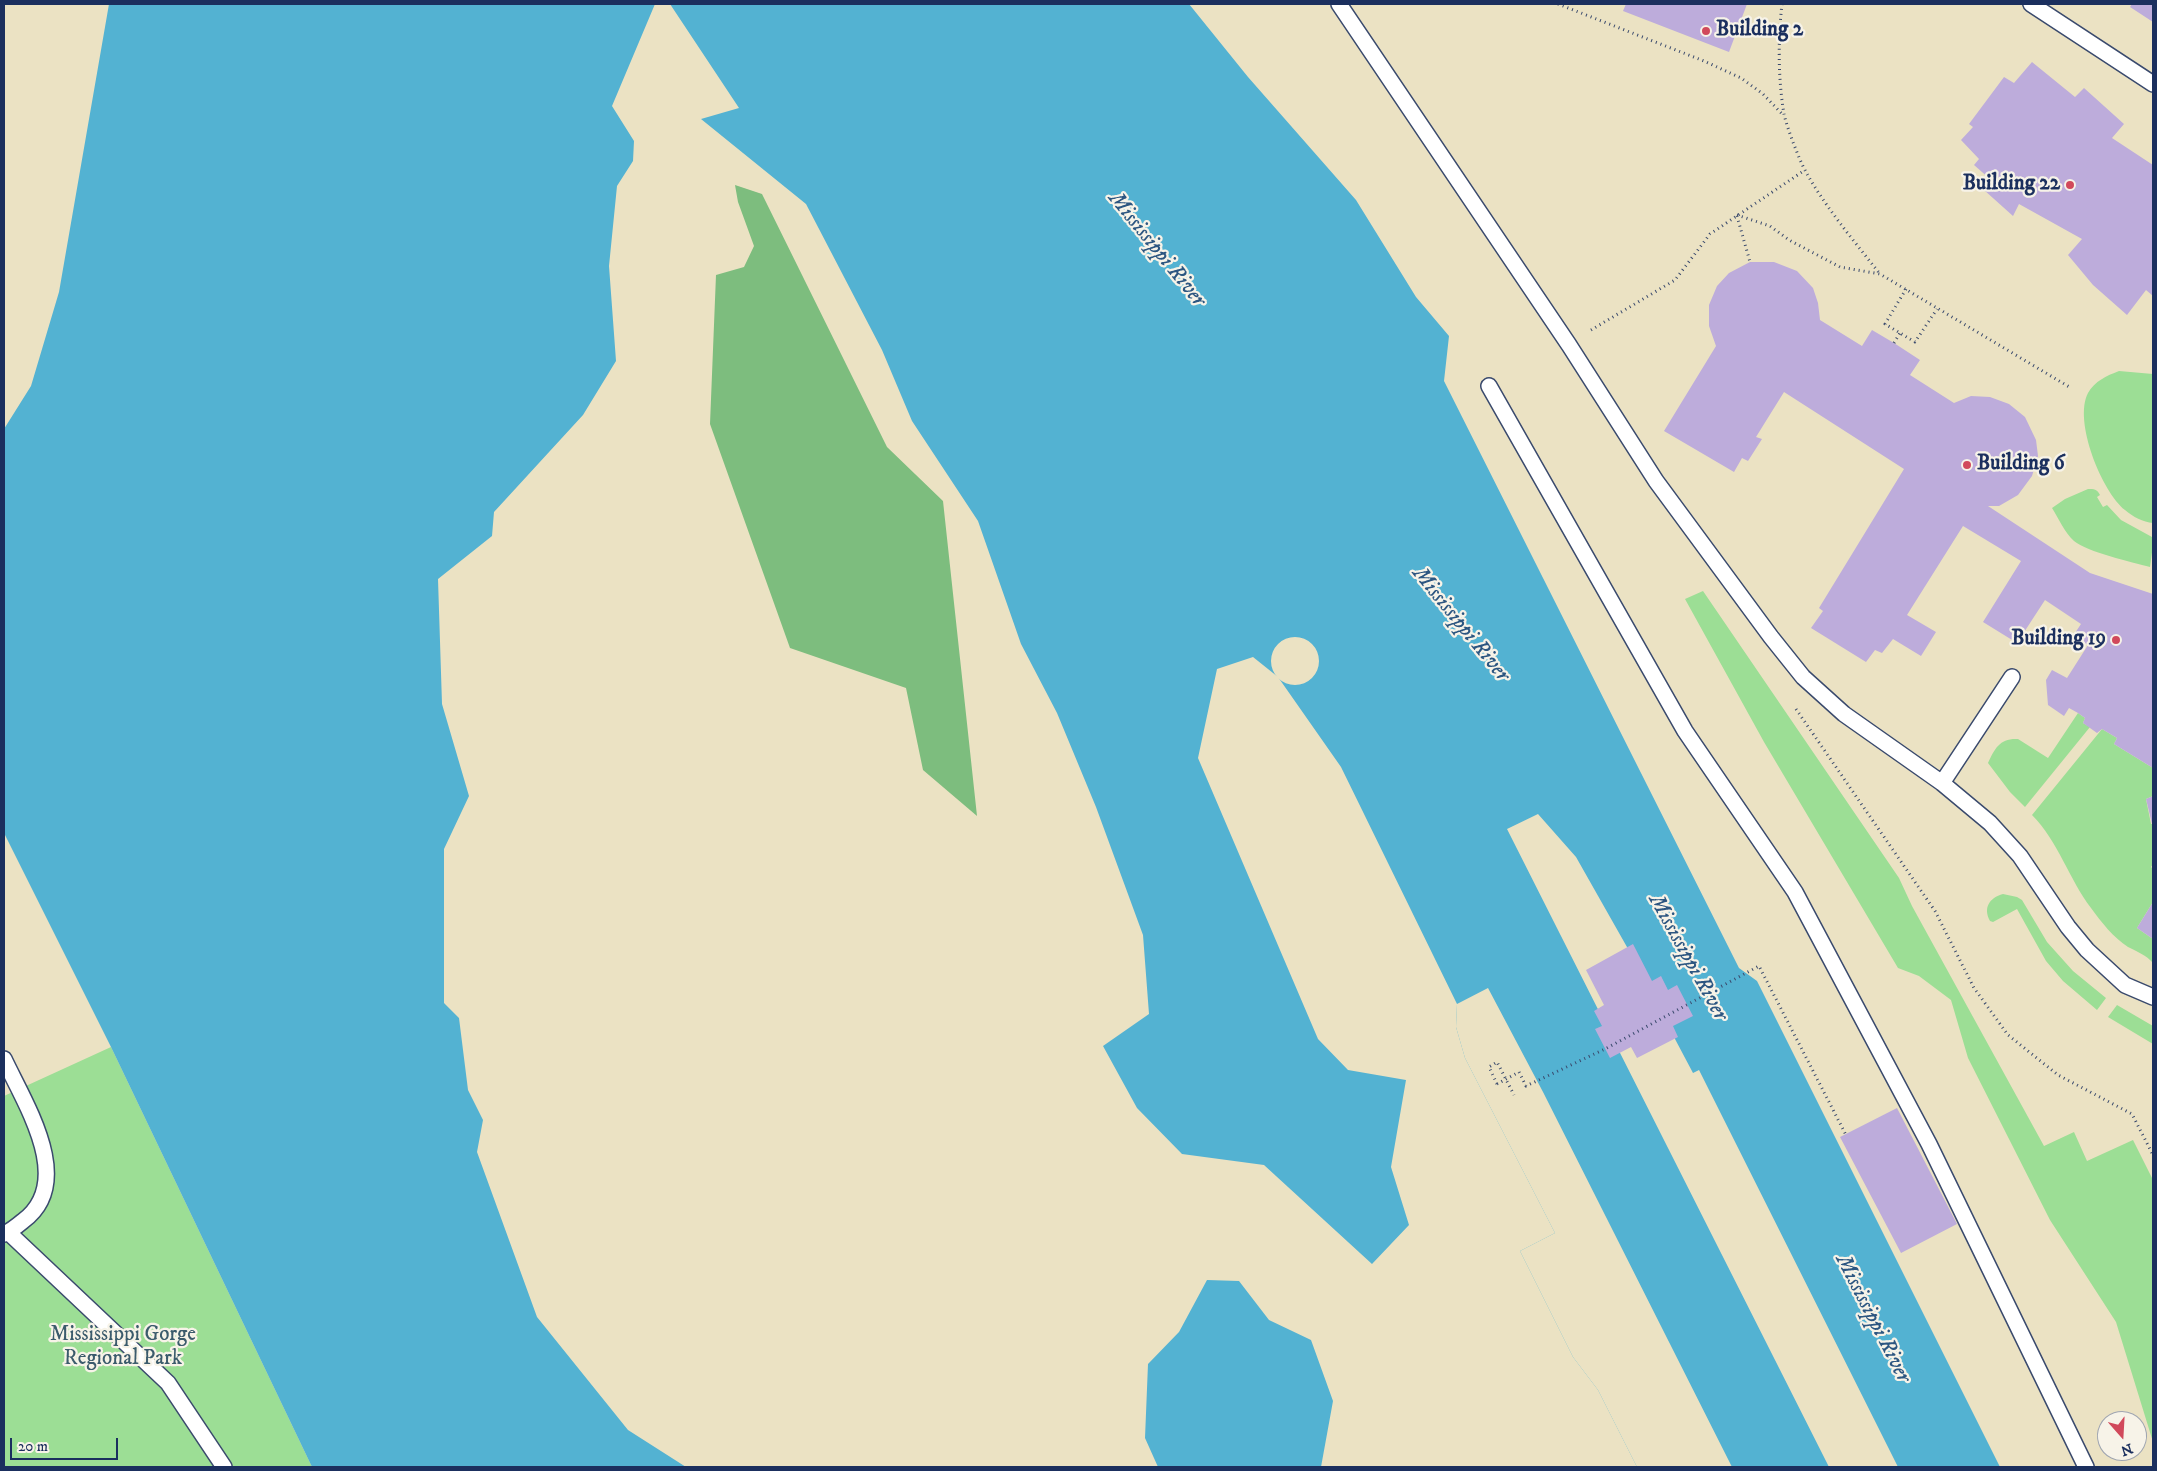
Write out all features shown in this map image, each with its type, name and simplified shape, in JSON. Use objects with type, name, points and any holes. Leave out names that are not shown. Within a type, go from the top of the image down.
[{"type":"lane","points":[[1339,4],[1569,345],[1656,481],[1771,637],[1804,677],[1844,714],[1942,783],[1990,823],[2020,856],[2068,927],[2087,950],[2126,985],[2153,997]]},
{"type":"lane","points":[[2031,4],[2153,84]]},
{"type":"lane","points":[[1489,386],[1685,731],[1795,892],[1929,1144],[2086,1467]]},
{"type":"lane","points":[[1942,783],[2012,677]]},
{"type":"lane","points":[[4,1059],[40,1137],[48,1162],[46,1188],[34,1213],[6,1233],[168,1383],[224,1467]]},
{"type":"path","points":[[1558,4],[1685,53],[1741,78],[1763,94],[1784,116]]},
{"type":"path","points":[[1782,4],[1780,20],[1784,116],[1805,170],[1822,198],[1880,274]]},
{"type":"path","points":[[1584,335],[1675,280],[1710,234],[1805,170]]},
{"type":"path","points":[[1737,215],[1750,262]]},
{"type":"path","points":[[1737,215],[1770,226],[1789,240],[1840,267],[1880,274],[1937,310],[2071,388]]},
{"type":"path","points":[[1906,289],[1885,324],[1915,342],[1937,310]]},
{"type":"path","points":[[1894,343],[1900,334]]},
{"type":"path","points":[[1845,780],[1935,911],[1974,988],[2008,1035],[2058,1075],[2132,1114],[2153,1155]]},
{"type":"path","points":[[1514,1095],[1497,1062],[1489,1067],[1497,1084],[1519,1072],[1526,1086],[1605,1049],[1759,966],[1846,1135]]},
{"type":"green space","points":[[735,185],[762,194],[887,447],[943,501],[977,816],[923,770],[906,688],[790,648],[710,424],[716,275],[744,267],[754,246],[738,202]]},
{"type":"green space","points":[[2119,371],[2153,374],[2153,523],[2135,517],[2116,501],[2099,472],[2087,438],[2084,405],[2088,393],[2101,379]]},
{"type":"green space","points":[[2088,489],[2094,489],[2098,492],[2100,495],[2097,497],[2103,507],[2107,505],[2121,520],[2152,537],[2153,545],[2150,567],[2089,549],[2074,541],[2068,534],[2052,508],[2065,499]]},
{"type":"green space","points":[[1703,591],[1899,878],[1912,906],[2044,1146],[2074,1132],[2087,1161],[2133,1140],[2153,1180],[2153,1442],[2147,1423],[2147,1411],[2143,1411],[2116,1322],[2050,1220],[1968,1058],[1951,1000],[1919,976],[1898,968],[1764,742],[1685,599]]},
{"type":"green space","points":[[2078,713],[2085,718],[2083,723],[2090,727],[2025,807],[2010,792],[1988,763],[1993,753],[2002,742],[2018,739],[2048,758]]},
{"type":"green space","points":[[2102,729],[2117,738],[2114,744],[2153,768],[2153,796],[2146,799],[2151,824],[2153,824],[2153,864],[2151,867],[2153,869],[2153,902],[2137,928],[2153,939],[2153,963],[2145,956],[2128,947],[2103,924],[2083,897],[2049,836],[2032,815]]},
{"type":"green space","points":[[2003,894],[2022,900],[2047,942],[2073,971],[2106,998],[2097,1010],[2063,981],[2046,961],[2017,909],[1993,922],[1990,921],[1987,908],[1994,898]]},
{"type":"green space","points":[[2117,1005],[2153,1026],[2153,1044],[2108,1017]]},
{"type":"green space","name":"Mississippi Gorge Regional Park","points":[[111,1047],[312,1467],[4,1467],[4,1096]]},
{"type":"water","points":[[109,4],[655,4],[612,106],[634,141],[633,161],[617,186],[609,266],[616,361],[583,415],[494,512],[492,536],[438,579],[442,704],[469,796],[444,849],[444,1003],[459,1018],[468,1090],[483,1120],[477,1152],[537,1317],[628,1430],[686,1467],[312,1467],[111,1047],[4,833],[4,429],[31,386],[59,292]]},
{"type":"water","name":"Mississippi River","points":[[670,4],[1189,4],[1248,77],[1356,200],[1416,297],[1449,336],[1444,381],[1739,968],[1757,981],[2000,1467],[1637,1467],[1598,1390],[1573,1357],[1520,1251],[1555,1233],[1465,1058],[1456,1027],[1457,1004],[1341,767],[1278,677],[1253,657],[1217,669],[1198,758],[1318,1039],[1348,1070],[1406,1080],[1391,1167],[1409,1225],[1372,1264],[1264,1165],[1182,1154],[1137,1108],[1103,1046],[1149,1014],[1143,935],[1096,807],[1057,713],[1021,644],[978,521],[912,421],[882,350],[806,204],[701,119],[739,108]]},
{"type":"water","points":[[1207,1280],[1239,1281],[1269,1320],[1311,1340],[1333,1401],[1321,1467],[1158,1467],[1145,1438],[1148,1364],[1179,1332]]},
{"type":"pier","points":[[1290,637],[1300,637],[1309,641],[1315,647],[1319,661],[1315,675],[1309,681],[1300,685],[1290,685],[1281,681],[1275,675],[1271,666],[1271,656],[1275,647],[1281,641]]},
{"type":"pier","points":[[1538,814],[1576,857],[1674,1030],[1675,1039],[1693,1073],[1699,1070],[1898,1467],[1829,1467],[1507,829]]},
{"type":"pier","points":[[1488,988],[1543,1092],[1732,1467],[1637,1467],[1598,1390],[1573,1357],[1520,1251],[1555,1233],[1465,1058],[1456,1027],[1457,1004]]},
{"type":"building","name":"Building 2","points":[[1626,4],[1747,4],[1729,52],[1623,11]]},
{"type":"building","points":[[2132,4],[2153,4],[2153,22],[2130,7]]},
{"type":"building","name":"Building 22","points":[[2032,62],[2075,97],[2084,88],[2124,124],[2112,138],[2153,165],[2153,296],[2146,290],[2127,315],[2093,285],[2068,255],[2082,239],[2019,204],[2013,216],[1984,190],[1990,179],[1974,165],[1979,159],[1961,140],[1973,127],[1969,124],[2004,77],[2014,83]]},
{"type":"building","name":"Building 6","points":[[1750,262],[1774,262],[1797,271],[1813,288],[1818,303],[1820,320],[1862,346],[1872,330],[1894,343],[1920,360],[1910,375],[1954,403],[1971,396],[1990,397],[2009,404],[2025,417],[2036,440],[2038,456],[2032,476],[2018,495],[1999,506],[1988,506],[2090,573],[2153,594],[2153,768],[2114,744],[2117,738],[2102,729],[2097,733],[2083,723],[2085,718],[2078,713],[2069,708],[2064,716],[2048,705],[2046,680],[2052,670],[2067,678],[2088,645],[2073,636],[2081,624],[2045,600],[2017,643],[1983,622],[2021,561],[1963,526],[1907,615],[1936,632],[1921,656],[1893,639],[1882,653],[1875,650],[1866,662],[1811,628],[1823,611],[1819,608],[1904,469],[1784,392],[1756,437],[1762,439],[1748,461],[1742,458],[1734,472],[1664,431],[1716,346],[1709,326],[1709,305],[1717,286],[1729,273]]},
{"type":"building","points":[[2153,796],[2153,824],[2152,824],[2146,799]]},
{"type":"building","points":[[2153,902],[2153,939],[2137,928]]},
{"type":"building","points":[[1633,944],[1652,981],[1661,976],[1668,990],[1677,985],[1693,1016],[1673,1026],[1678,1037],[1637,1058],[1631,1047],[1610,1058],[1595,1029],[1602,1026],[1594,1011],[1604,1005],[1586,970]]},
{"type":"building","points":[[1897,1108],[1957,1224],[1901,1253],[1840,1137]]},
{"type":"place","name":"Building 2","points":[[1706,31]]},
{"type":"place","name":"Building 22","points":[[2070,185]]},
{"type":"place","name":"Building 6","points":[[1967,465]]},
{"type":"place","name":"Building 19","points":[[2116,640]]}]
